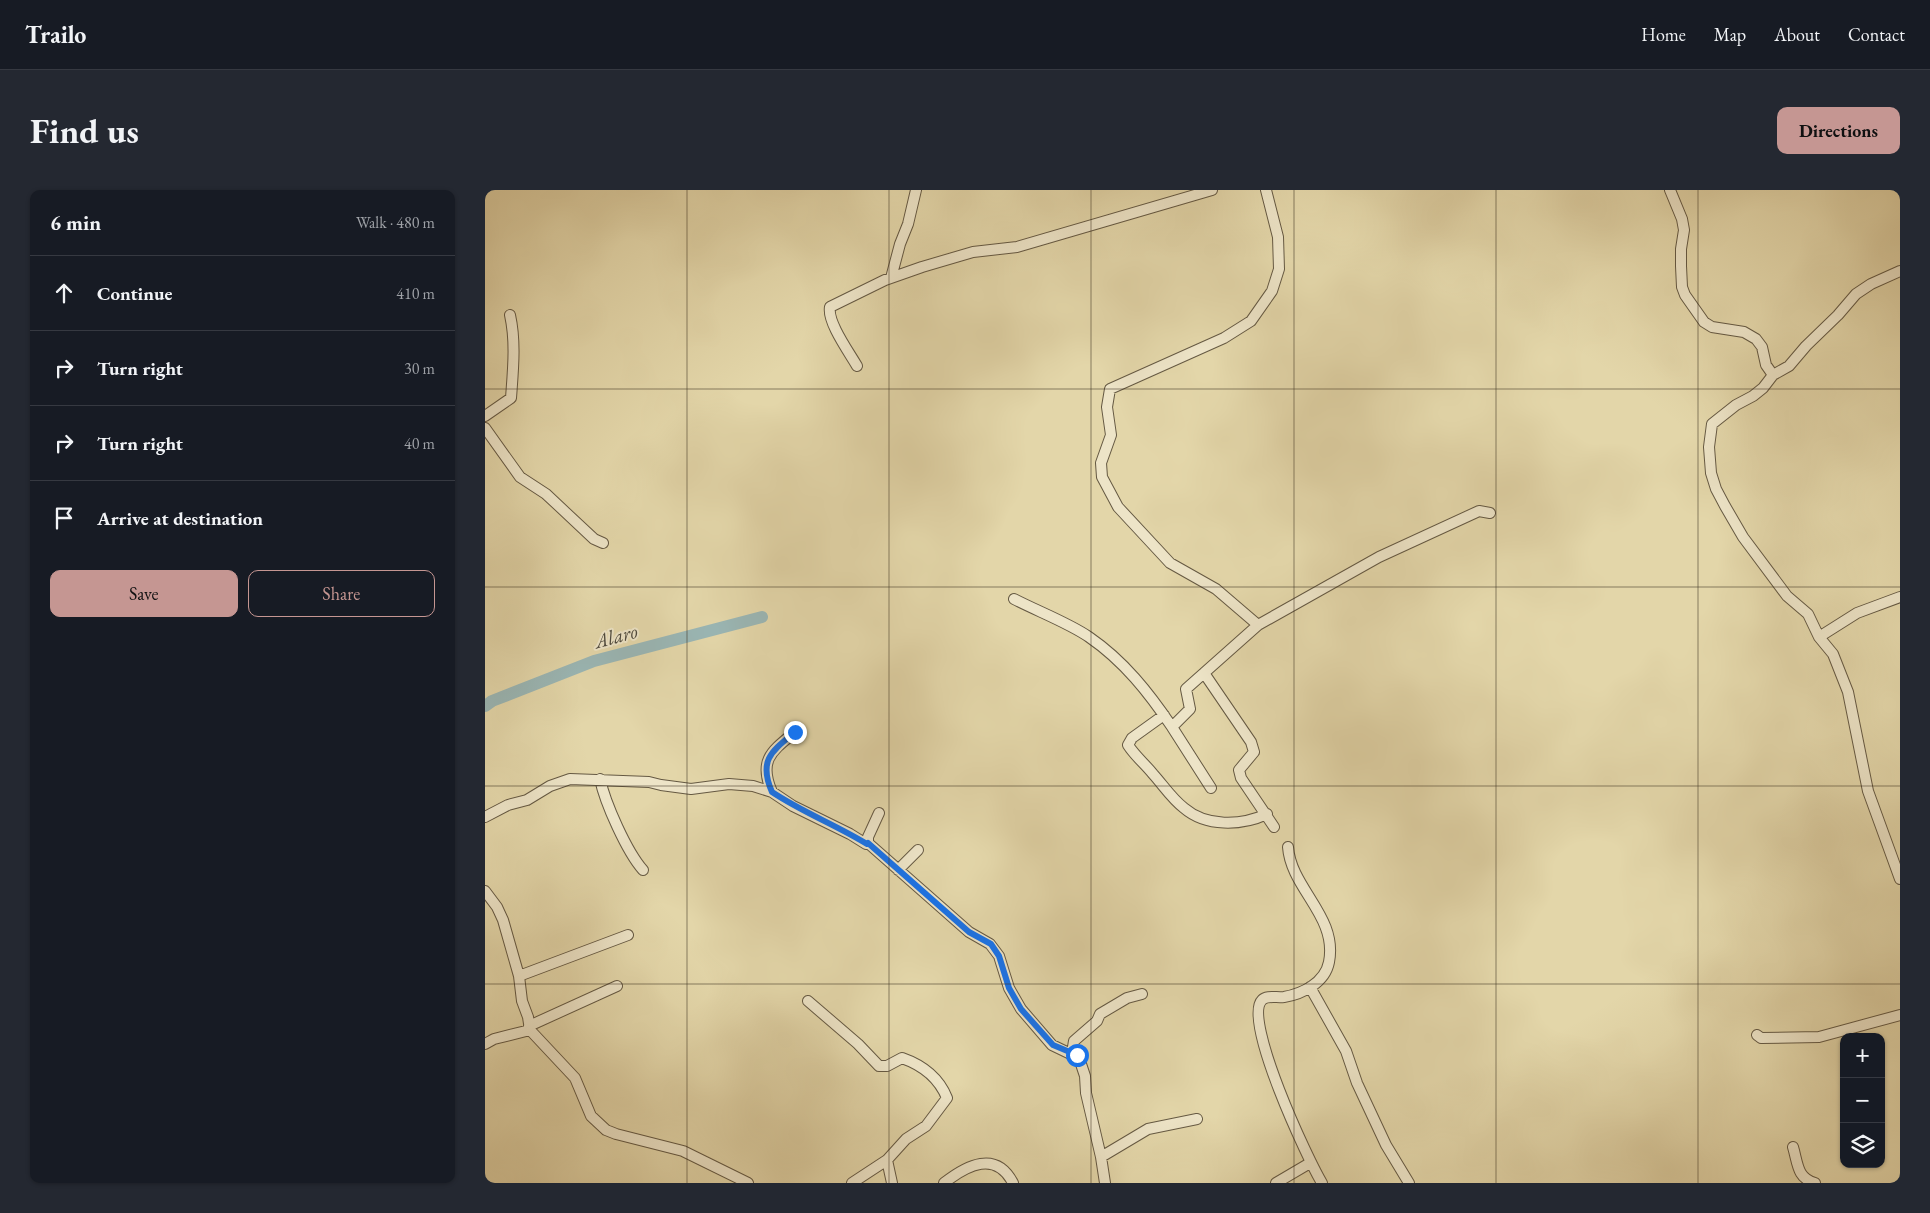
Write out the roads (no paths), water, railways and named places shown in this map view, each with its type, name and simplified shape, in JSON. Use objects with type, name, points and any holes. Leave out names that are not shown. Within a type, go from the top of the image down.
[{"type":"street","points":[[891,278],[900,244],[908,224],[916,190]]},
{"type":"street","points":[[857,366],[837,333],[829,312],[830,307],[891,278],[973,252],[1017,247],[1211,190]]},
{"type":"street","points":[[1258,625],[1216,589],[1170,563],[1118,507],[1102,476],[1101,464],[1111,435],[1107,406],[1110,389],[1224,338],[1251,321],[1272,291],[1279,269],[1279,253],[1266,190]]},
{"type":"street","points":[[1670,190],[1682,218],[1684,230],[1681,266],[1682,287],[1685,294],[1705,322],[1712,327],[1744,332],[1756,339],[1762,347],[1766,365],[1773,375]]},
{"type":"street","points":[[1900,271],[1871,284],[1856,294],[1789,366],[1773,375],[1763,388],[1736,405],[1712,424],[1709,447],[1711,472],[1716,489],[1743,537],[1787,596],[1807,614],[1819,637],[1833,654],[1848,692],[1868,791],[1900,879]]},
{"type":"street","points":[[485,416],[511,398],[514,360],[510,315]]},
{"type":"street","points":[[485,428],[520,477],[545,494],[594,539],[603,543]]},
{"type":"street","points":[[1172,727],[1190,710],[1186,689],[1258,625],[1379,557],[1479,511],[1489,513]]},
{"type":"street","points":[[1819,637],[1857,613],[1900,597]]},
{"type":"street","points":[[1014,599],[1089,637],[1123,664],[1151,696],[1211,788]]},
{"type":"street","points":[[1204,673],[1251,742],[1254,752],[1239,770],[1241,778],[1274,827]]},
{"type":"street","points":[[1164,715],[1131,738],[1128,745],[1133,754],[1148,767],[1183,808],[1198,818],[1221,822],[1252,821],[1267,814]]},
{"type":"street","points":[[772,792],[769,785],[767,758],[773,749],[795,732]]},
{"type":"street","points":[[485,817],[508,805],[527,800],[550,786],[570,779],[649,782],[691,789],[729,784],[753,786],[772,792],[815,818],[868,843],[969,932],[991,944],[999,956],[1009,988],[1021,1009],[1053,1045],[1077,1055],[1082,1062],[1086,1093],[1105,1183]]},
{"type":"street","points":[[601,779],[603,792],[623,837],[637,863],[643,870]]},
{"type":"street","points":[[868,843],[868,837],[879,813]]},
{"type":"street","points":[[1288,847],[1296,875],[1323,920],[1331,946],[1329,965],[1318,982],[1311,987],[1301,993],[1265,998],[1260,1001],[1257,1012],[1262,1038],[1285,1105],[1310,1163],[1322,1183]]},
{"type":"street","points":[[898,870],[918,850]]},
{"type":"street","points":[[485,891],[501,913],[519,976],[522,1000],[530,1028],[575,1078],[581,1088],[588,1109],[595,1120],[606,1130],[615,1134],[683,1151],[748,1183]]},
{"type":"street","points":[[519,976],[627,935]]},
{"type":"street","points":[[485,1044],[494,1039],[530,1028],[617,986]]},
{"type":"street","points":[[1311,987],[1346,1051],[1360,1090],[1386,1145],[1409,1183]]},
{"type":"street","points":[[1072,1053],[1073,1041],[1097,1021],[1100,1014],[1127,998],[1141,994]]},
{"type":"street","points":[[808,1002],[858,1044],[879,1066],[887,1066],[902,1058],[913,1062],[938,1081],[947,1098],[926,1126],[907,1139],[887,1160],[852,1183]]},
{"type":"street","points":[[1757,1035],[1761,1038],[1819,1037],[1900,1016]]},
{"type":"street","points":[[1101,1157],[1148,1129],[1197,1119]]},
{"type":"street","points":[[1793,1147],[1799,1171],[1804,1178],[1815,1183]]},
{"type":"street","points":[[887,1160],[893,1183]]},
{"type":"street","points":[[944,1183],[971,1166],[992,1163],[1007,1172],[1013,1183]]},
{"type":"street","points":[[1275,1183],[1310,1163]]},
{"type":"waterway","name":"Alaro","points":[[485,706],[492,701],[594,661],[762,617]]}]
